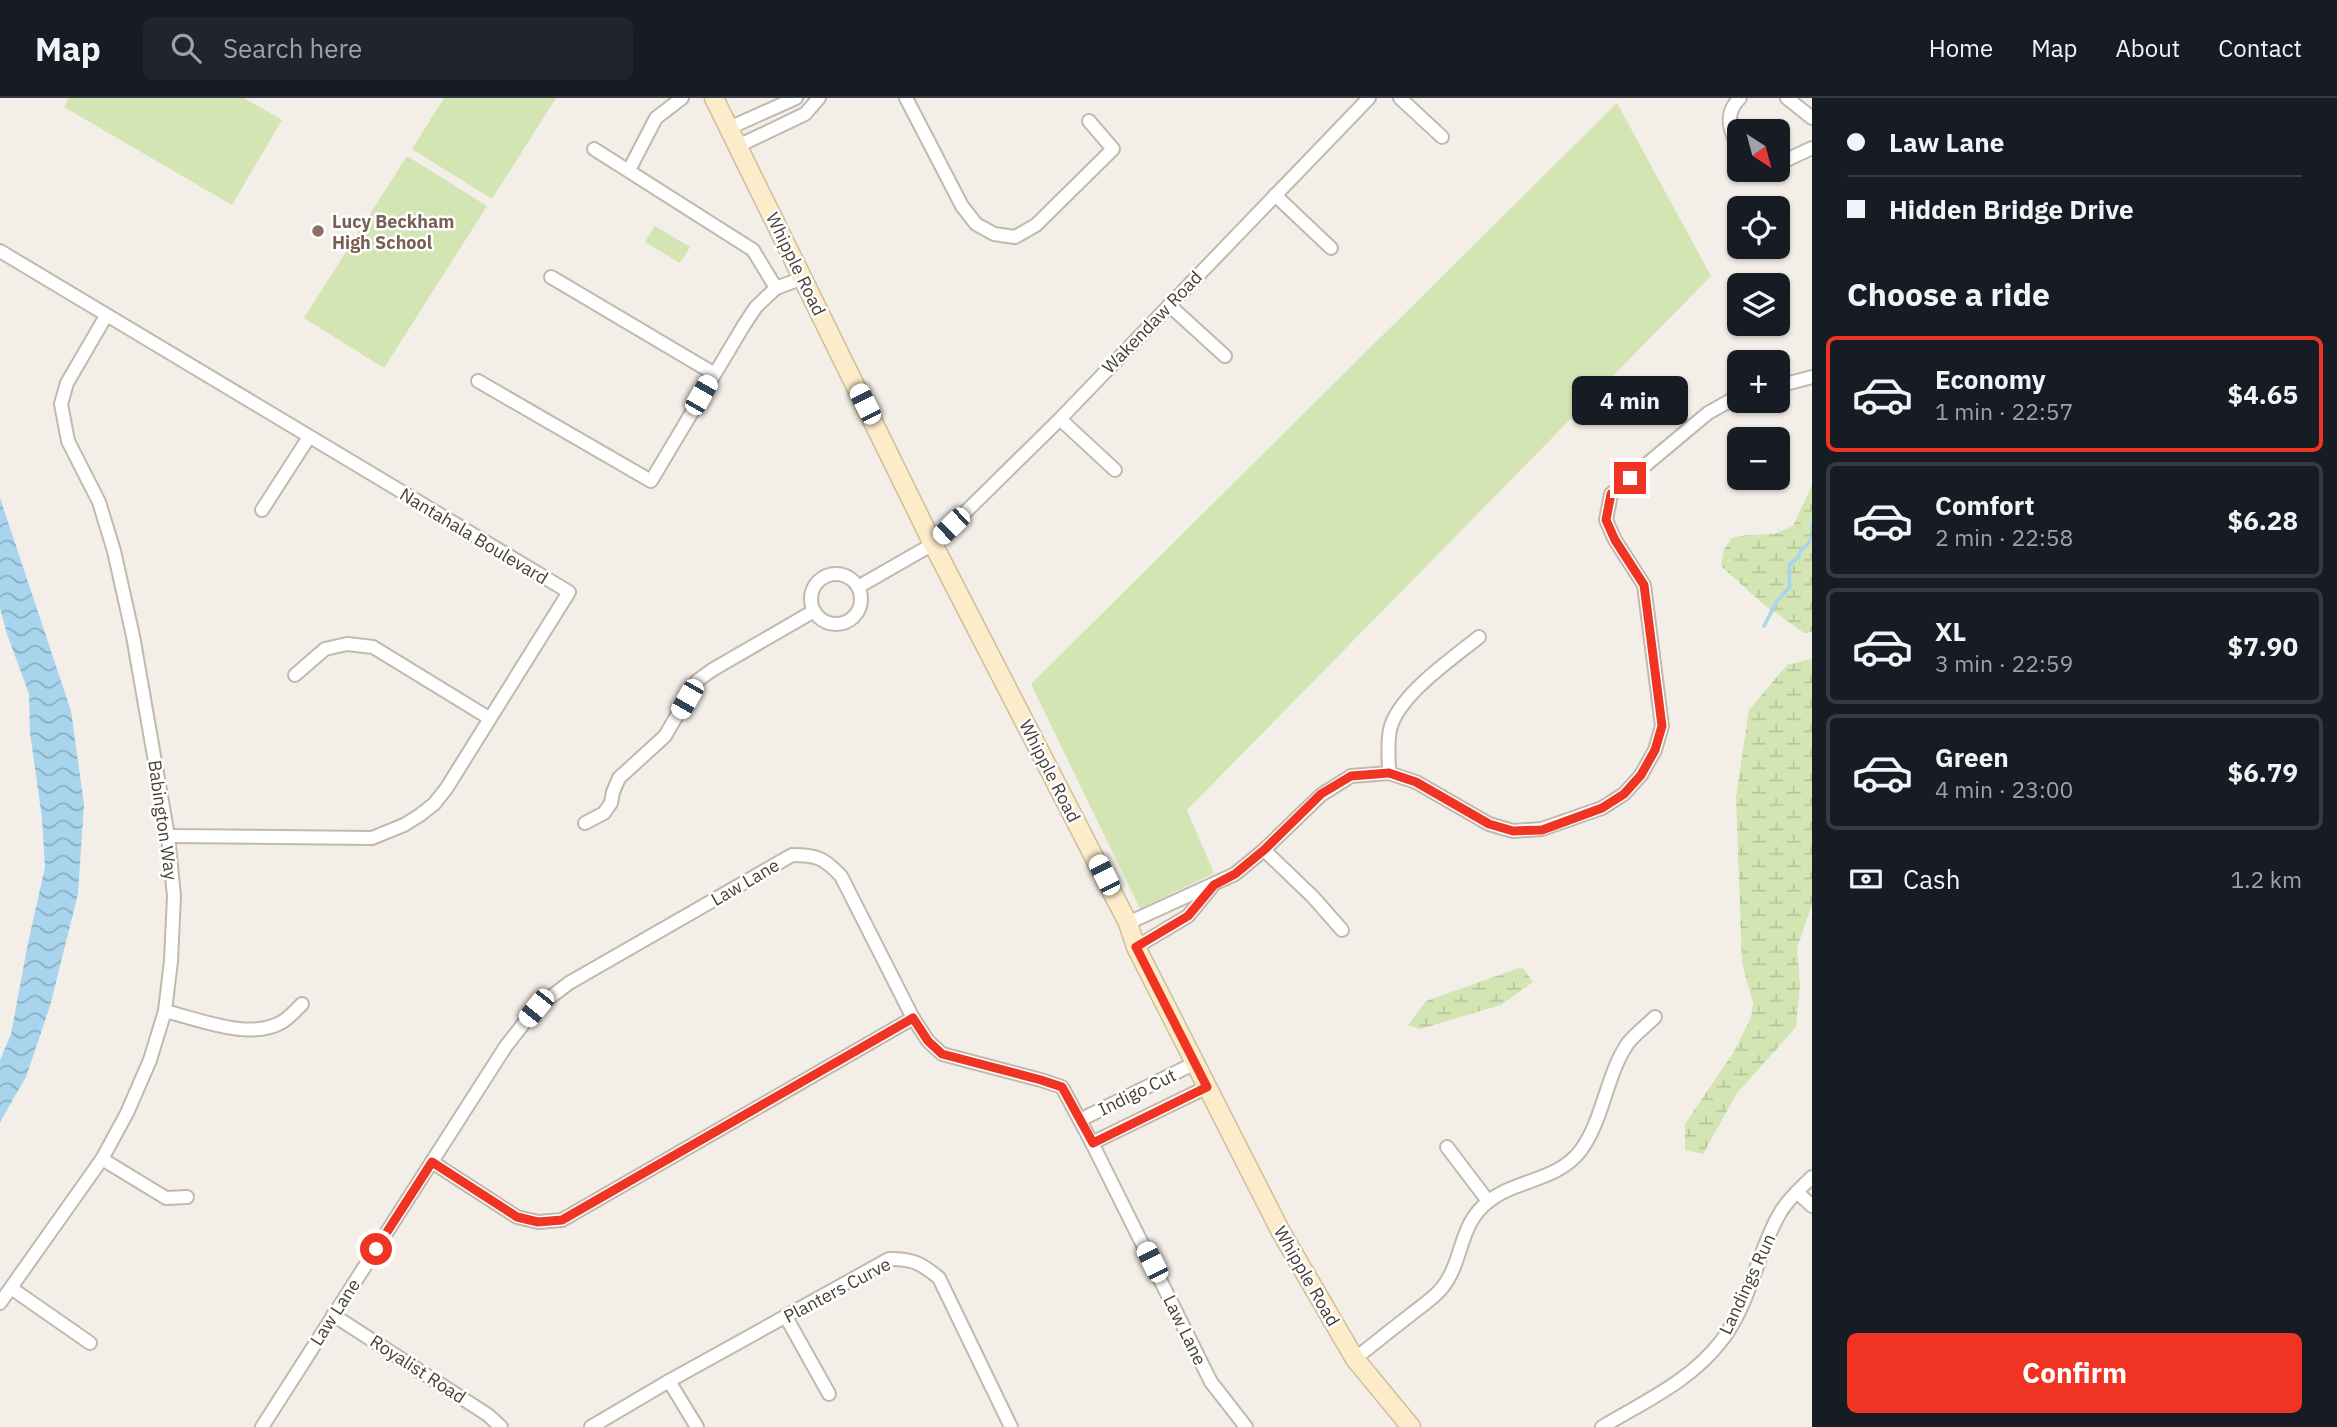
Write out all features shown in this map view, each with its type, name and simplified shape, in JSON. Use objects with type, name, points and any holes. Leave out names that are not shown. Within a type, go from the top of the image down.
[{"type":"main road","name":"Whipple Road","points":[[715,98],[933,544],[1128,923],[1136,947],[1280,1232],[1355,1359],[1411,1427]]},
{"type":"street","points":[[629,170],[656,118],[682,98]]},
{"type":"street","points":[[729,128],[796,98]]},
{"type":"street","points":[[738,146],[805,114],[819,98]]},
{"type":"street","points":[[906,98],[962,206],[976,224],[994,234],[1015,237],[1036,225],[1113,149],[1089,121]]},
{"type":"street","name":"Wakendaw Road","points":[[858,587],[933,544],[1060,419],[1369,98]]},
{"type":"street","points":[[1400,98],[1442,137]]},
{"type":"street","points":[[1729,119],[1734,103],[1740,98]]},
{"type":"street","points":[[1787,98],[1812,118]]},
{"type":"street","points":[[1790,158],[1812,148]]},
{"type":"street","points":[[594,149],[753,250],[776,288]]},
{"type":"street","points":[[1275,195],[1331,248]]},
{"type":"street","name":"Nantahala Boulevard","points":[[0,251],[569,592],[434,804],[404,825],[372,838],[168,836]]},
{"type":"street","points":[[551,276],[713,373]]},
{"type":"street","points":[[478,381],[651,481],[713,373],[756,307],[776,288],[803,278]]},
{"type":"street","points":[[1169,304],[1225,356]]},
{"type":"street","name":"Babington Way","points":[[0,1303],[102,1159],[127,1113],[150,1060],[165,1011],[171,961],[174,896],[168,836],[122,583],[99,502],[68,440],[61,404],[67,383],[106,316]]},
{"type":"street","points":[[1790,383],[1812,377]]},
{"type":"street","points":[[1128,923],[1235,874],[1264,850],[1321,794],[1351,776],[1389,773],[1416,782],[1489,824],[1513,831],[1542,830],[1602,808],[1624,794],[1641,775],[1655,750],[1662,726],[1644,585],[1615,540],[1606,520],[1611,494],[1708,413],[1727,402]]},
{"type":"street","points":[[1060,419],[1115,470]]},
{"type":"street","points":[[262,510],[309,438]]},
{"type":"street","points":[[837,574],[846,575],[858,587],[861,602],[859,610],[848,621],[833,624],[814,611],[812,594],[821,579],[837,574]]},
{"type":"street","points":[[585,823],[604,813],[611,803],[620,778],[665,736],[697,681],[814,611]]},
{"type":"street","points":[[1389,773],[1390,729],[1405,701],[1441,667],[1479,637]]},
{"type":"street","points":[[296,675],[325,649],[347,644],[373,647],[489,718]]},
{"type":"street","points":[[1264,850],[1313,897],[1342,930]]},
{"type":"street","name":"Law Lane","points":[[262,1427],[506,1046],[536,1008],[569,983],[792,855],[811,855],[827,860],[841,876],[913,1018],[928,1041],[942,1054],[1062,1087],[1093,1143],[1211,1382],[1246,1427]]},
{"type":"street","points":[[1136,947],[1188,916],[1214,885]]},
{"type":"street","points":[[165,1011],[243,1030],[262,1030],[283,1022],[302,1004]]},
{"type":"street","points":[[1355,1359],[1442,1288],[1453,1271],[1470,1221],[1488,1201],[1508,1190],[1542,1179],[1579,1152],[1591,1133],[1622,1054],[1630,1041],[1655,1017]]},
{"type":"street","points":[[432,1162],[517,1217],[538,1222],[562,1220],[913,1018]]},
{"type":"street","name":"Indigo Cut","points":[[1080,1120],[1195,1063]]},
{"type":"street","name":"Indigo Cut","points":[[1093,1143],[1207,1087]]},
{"type":"street","points":[[1447,1147],[1488,1201]]},
{"type":"street","points":[[102,1159],[166,1198],[187,1197]]},
{"type":"street","name":"Landings Run","points":[[1602,1427],[1677,1383],[1697,1368],[1724,1338],[1744,1299],[1781,1211],[1812,1177]]},
{"type":"street","points":[[1797,1192],[1812,1206]]},
{"type":"street","name":"Planters Curve","points":[[591,1427],[889,1259],[906,1259],[921,1264],[939,1278],[1011,1427]]},
{"type":"street","points":[[10,1289],[90,1343]]},
{"type":"street","name":"Royalist Road","points":[[333,1315],[488,1415],[501,1427]]},
{"type":"street","points":[[786,1317],[829,1394]]},
{"type":"street","points":[[669,1381],[698,1427]]},
{"type":"green space","points":[[69,98],[244,98],[282,120],[232,205],[64,107]]},
{"type":"green space","points":[[444,98],[556,98],[492,199],[412,149]]},
{"type":"green space","points":[[1617,103],[1711,276],[1187,810],[1214,873],[1140,909],[1031,684]]},
{"type":"green space","points":[[407,156],[487,206],[384,368],[304,318]]},
{"type":"green space","points":[[655,226],[690,247],[680,263],[645,242]]},
{"type":"green space","points":[[1812,485],[1812,632],[1804,633],[1763,604],[1721,566],[1724,549],[1732,538],[1774,534],[1793,526]]},
{"type":"green space","points":[[1812,659],[1812,904],[1797,948],[1800,985],[1796,1027],[1737,1093],[1703,1154],[1685,1150],[1685,1124],[1733,1053],[1751,1018],[1753,1003],[1742,963],[1736,797],[1749,710],[1787,665]]},
{"type":"green space","points":[[1522,967],[1533,982],[1501,1005],[1420,1029],[1408,1025],[1426,1001]]},
{"type":"water","points":[[0,498],[71,711],[84,804],[78,894],[50,1006],[26,1077],[0,1122],[0,1060],[11,1034],[45,867],[42,818],[30,733],[29,694],[0,608]]},
{"type":"waterway","points":[[1812,524],[1812,530]]},
{"type":"waterway","points":[[1764,626],[1777,601],[1790,587],[1790,564],[1799,557],[1800,551],[1812,537]]},
{"type":"place","name":"Lucy Beckham High School","points":[[318,231]]},
{"type":"route","points":[[376,1249],[432,1162],[517,1217],[538,1222],[562,1220],[913,1018],[928,1041],[942,1054],[1062,1087],[1093,1143],[1207,1087],[1136,947],[1188,916],[1214,885],[1235,874],[1264,850],[1321,794],[1351,776],[1389,773],[1416,782],[1489,824],[1513,831],[1542,830],[1602,808],[1624,794],[1641,775],[1655,750],[1662,726],[1649,607],[1644,585],[1615,540],[1606,520],[1611,494],[1630,478]]}]
